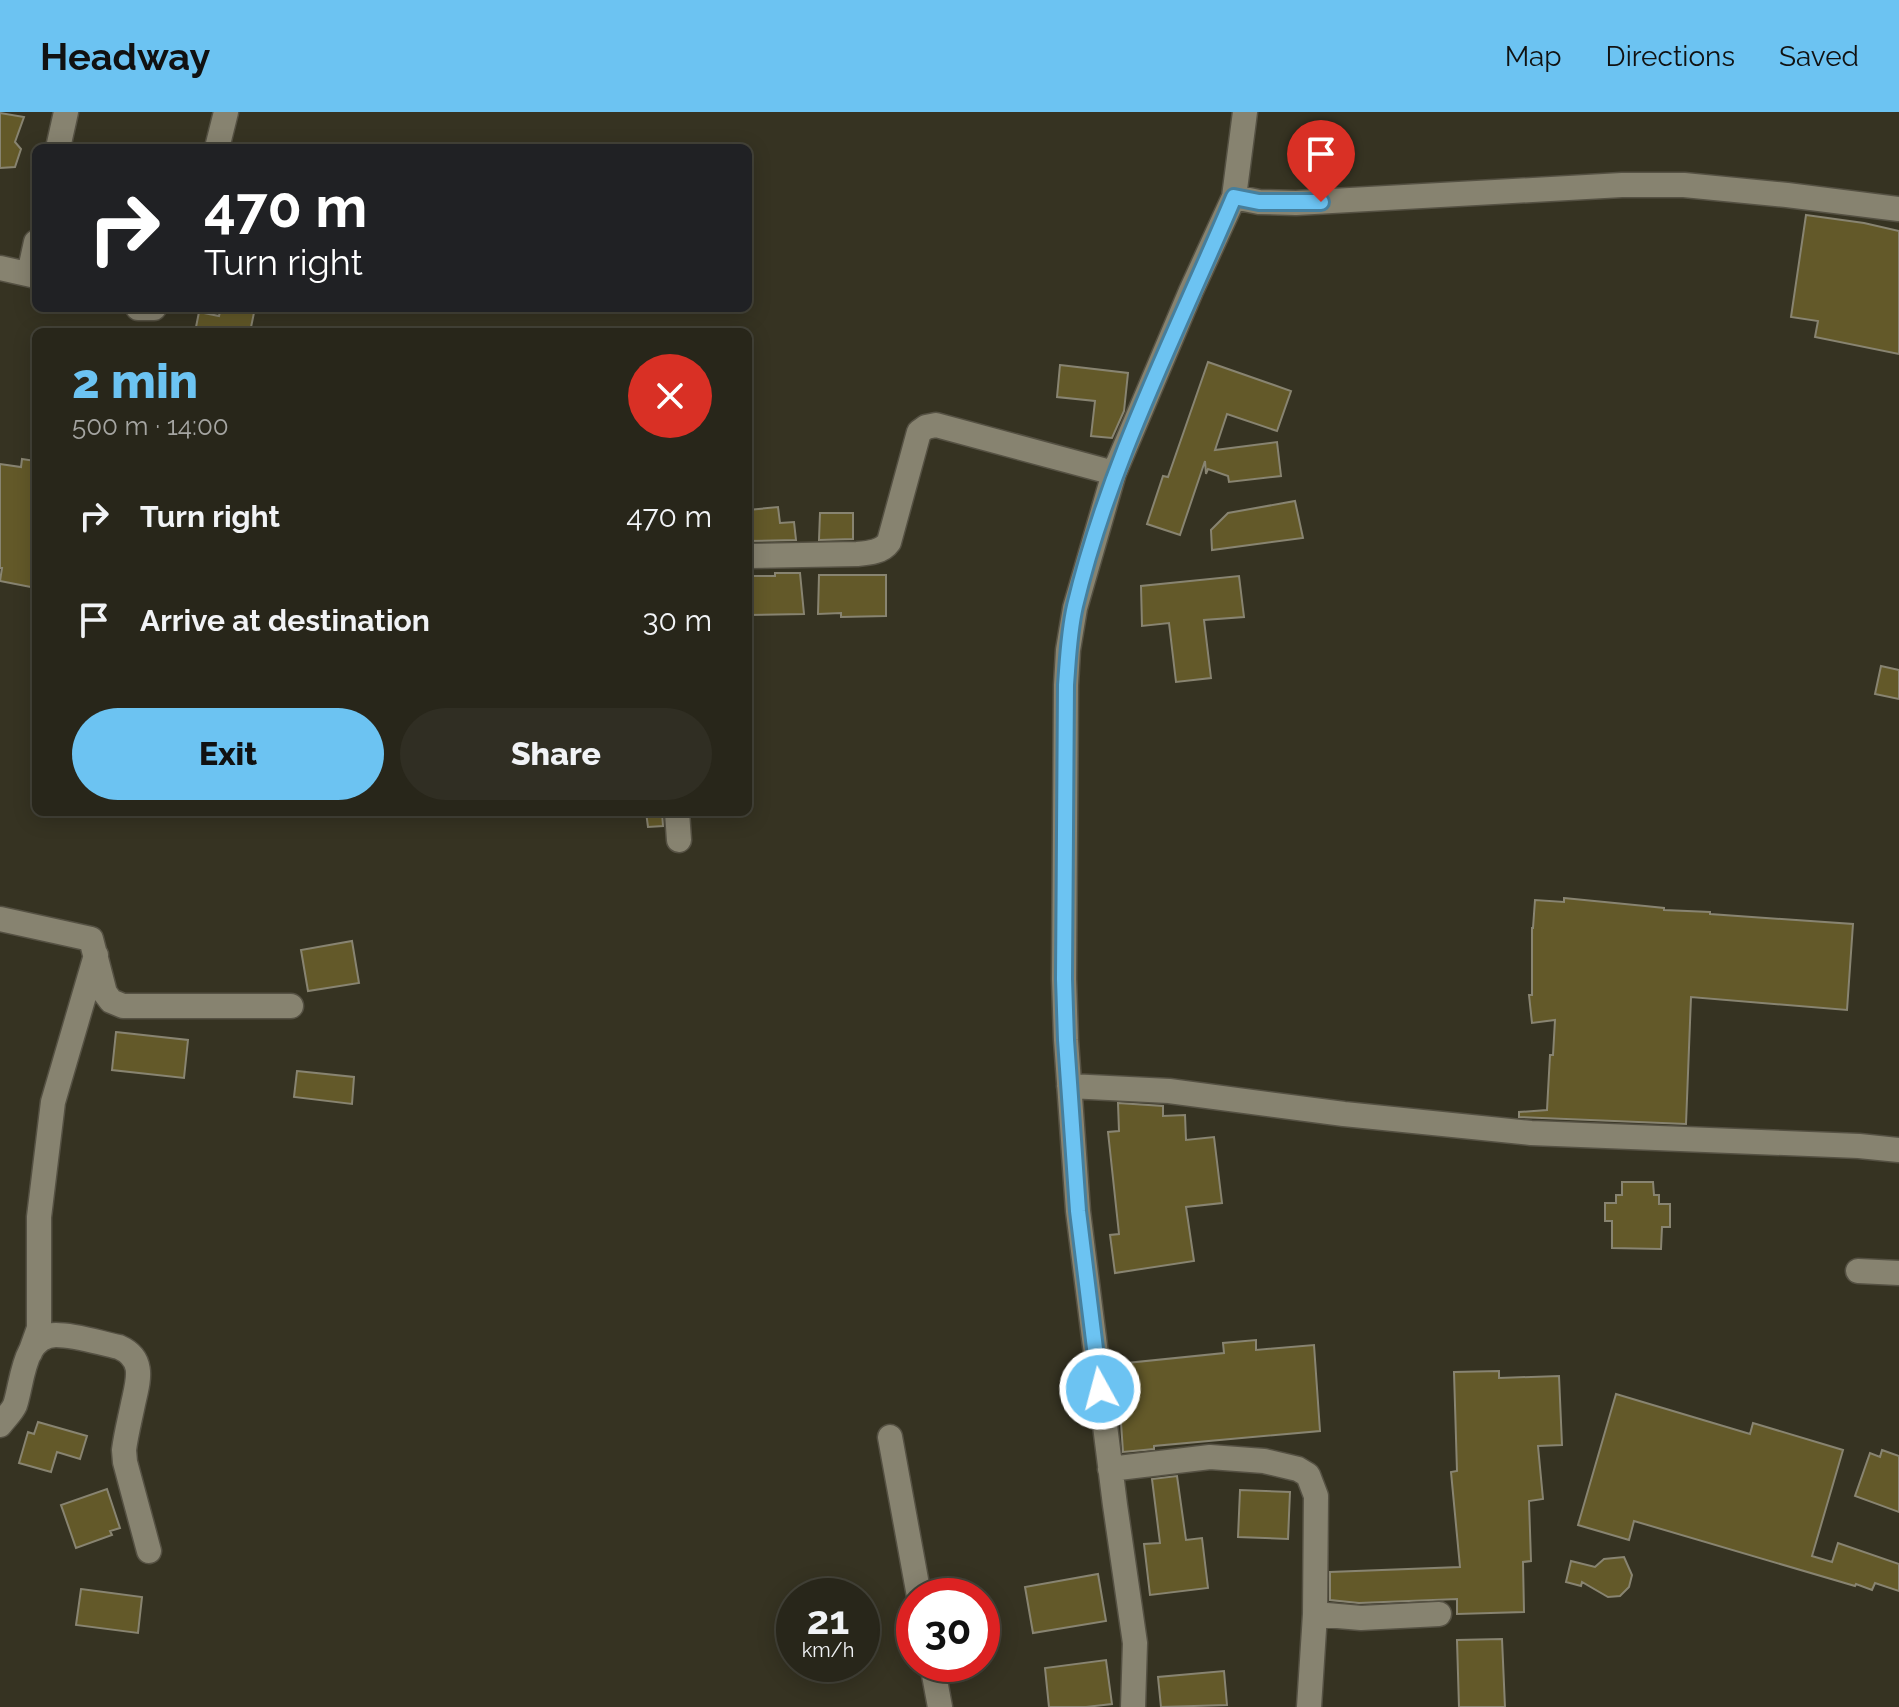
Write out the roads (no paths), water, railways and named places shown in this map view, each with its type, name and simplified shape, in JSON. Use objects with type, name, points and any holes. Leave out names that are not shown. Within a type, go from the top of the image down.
[{"type":"street","points":[[59,144],[66,112]]},
{"type":"street","points":[[218,144],[226,112]]},
{"type":"street","points":[[1133,1707],[1135,1643],[1078,1211],[1069,1086],[1064,979],[1068,650],[1075,608],[1114,473],[1234,197],[1245,112]]},
{"type":"street","points":[[1234,197],[1259,202],[1296,203],[1590,186],[1684,185],[1899,209]]},
{"type":"street","points":[[0,268],[32,275]]},
{"type":"street","points":[[752,556],[857,554],[886,547],[919,432],[926,427],[936,425],[1114,473]]},
{"type":"street","points":[[677,816],[679,840]]},
{"type":"street","points":[[0,919],[91,939],[105,993],[111,1001],[123,1006],[291,1006]]},
{"type":"street","points":[[0,1425],[13,1408],[39,1328],[39,1217],[53,1102],[96,955]]},
{"type":"street","points":[[1069,1086],[1169,1091],[1344,1114],[1531,1133],[1899,1150]]},
{"type":"street","points":[[1858,1271],[1899,1273]]},
{"type":"street","points":[[30,1353],[39,1339],[55,1335],[119,1347],[135,1361],[139,1377],[124,1450],[149,1551]]},
{"type":"street","points":[[890,1437],[916,1578]]},
{"type":"street","points":[[1110,1469],[1210,1457],[1264,1461],[1298,1469],[1308,1475],[1316,1496],[1315,1614],[1309,1707]]},
{"type":"street","points":[[1315,1614],[1361,1618],[1439,1614]]},
{"type":"street","points":[[935,1682],[940,1707]]}]
